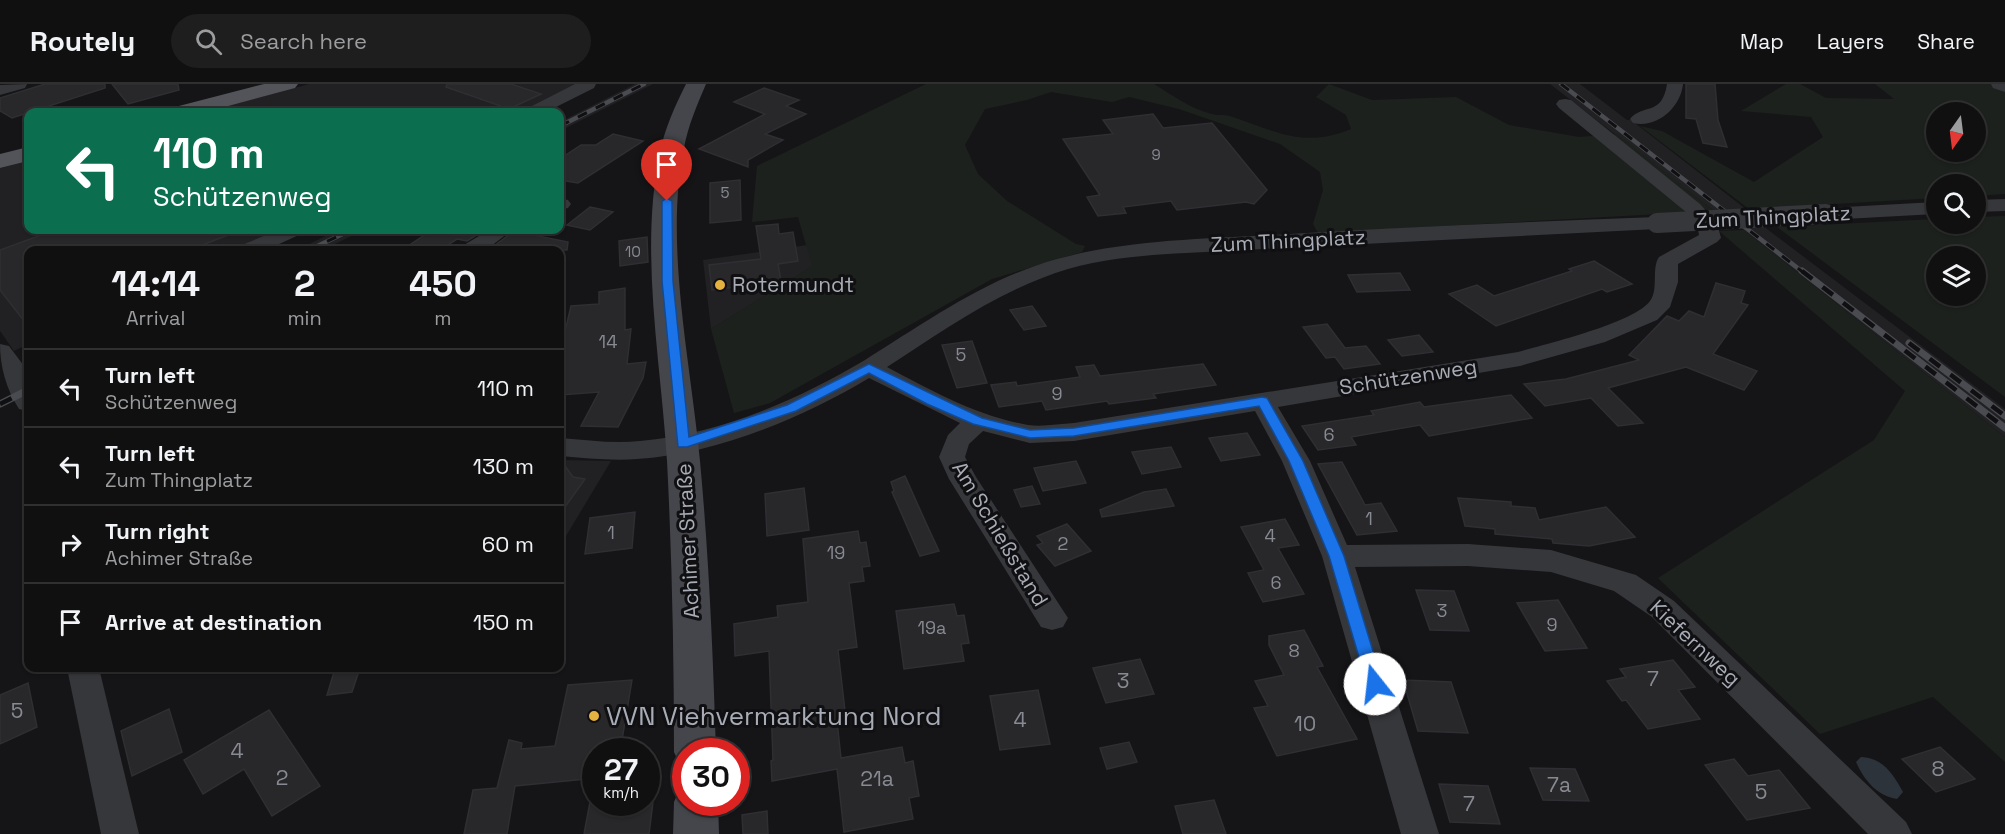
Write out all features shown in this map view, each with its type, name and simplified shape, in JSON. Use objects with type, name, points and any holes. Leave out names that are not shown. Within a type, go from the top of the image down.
[{"type":"main road","points":[[198,108],[288,84]]},
{"type":"main road","name":"Achimer Straße","points":[[695,738],[694,657],[682,444],[668,281],[666,215],[672,152],[684,110],[696,84]]},
{"type":"main road","points":[[0,161],[24,155]]},
{"type":"main road","points":[[696,816],[696,834]]},
{"type":"street","points":[[0,90],[19,84]]},
{"type":"street","points":[[542,108],[588,84]]},
{"type":"street","points":[[1639,119],[1657,114],[1669,106],[1676,84]]},
{"type":"street","points":[[1999,84],[2005,87]]},
{"type":"street","name":"Schützenweg","points":[[869,368],[932,401],[978,421],[1030,434],[1074,432],[1520,359],[1597,337],[1649,315],[1662,302],[1667,282],[1667,262],[1710,237],[1707,223],[1693,208],[1566,105]]},
{"type":"street","points":[[1986,206],[2005,205]]},
{"type":"street","name":"Zum Thingplatz","points":[[564,447],[638,450],[682,444],[791,408],[869,368],[917,335],[1020,279],[1060,265],[1102,255],[1281,241],[1926,209]]},
{"type":"street","points":[[259,246],[285,234]]},
{"type":"street","points":[[478,246],[496,234]]},
{"type":"street","points":[[13,357],[24,391]]},
{"type":"street","points":[[1262,401],[1296,461],[1337,556],[1420,834]]},
{"type":"street","name":"Am Schießstand","points":[[978,421],[957,441],[952,457],[963,479],[1052,618]]},
{"type":"street","name":"Kiefernweg","points":[[1337,556],[1468,555],[1542,560],[1586,570],[1625,583],[1663,609],[1893,834]]},
{"type":"street","points":[[84,672],[120,834]]},
{"type":"shaded area","points":[[309,84],[576,84],[529,108],[219,108]]},
{"type":"shaded area","points":[[635,84],[653,84],[564,129],[564,120]]},
{"type":"shaded area","points":[[926,84],[1154,84],[1204,112],[1230,116],[1276,132],[1304,138],[1319,138],[1351,129],[1346,115],[1316,97],[1329,84],[1372,100],[1456,97],[1509,125],[1579,137],[1617,134],[1714,211],[1318,233],[1313,224],[1323,190],[1320,172],[1280,144],[1179,109],[1129,97],[1112,102],[1051,92],[985,109],[965,145],[978,174],[1007,201],[1076,244],[1085,246],[1082,252],[992,279],[770,403],[734,413],[711,329],[812,266],[798,217],[752,222],[757,166]]},
{"type":"shaded area","points":[[1550,84],[1580,84],[1627,120],[1631,120],[1742,206],[1767,229],[2005,409],[2005,437],[1744,230],[1714,211]]},
{"type":"shaded area","points":[[1786,84],[1800,84],[1826,98],[1894,99],[1875,84],[1991,84],[2005,92],[2005,194],[1986,195],[1986,174],[1926,174],[1926,199],[1749,209],[1640,126],[1662,131],[1754,182],[1823,137],[1811,117],[1741,111]]},
{"type":"shaded area","points":[[24,162],[24,234],[274,234],[246,246],[24,246],[24,346],[14,351],[0,331],[0,168]]},
{"type":"shaded area","points":[[2005,216],[2005,397],[1777,227],[1926,220],[1926,234],[1986,234],[1986,217]]},
{"type":"shaded area","points":[[1744,230],[2005,437],[2005,762],[1933,697],[1820,734],[1658,578],[1874,440],[1905,391],[1719,231]]},
{"type":"shaded area","points":[[330,234],[356,234],[330,246],[305,246]]},
{"type":"shaded area","points":[[807,245],[813,266],[711,329],[703,260]]},
{"type":"shaded area","points":[[564,460],[611,461],[564,539]]},
{"type":"shaded area","points":[[1861,757],[1875,760],[1891,773],[1903,792],[1897,799],[1877,791],[1867,781],[1856,762]]},
{"type":"building","points":[[45,84],[105,84],[105,88],[43,108],[24,108],[24,114],[12,118],[0,111],[0,98]]},
{"type":"building","points":[[112,84],[178,84],[179,90],[128,104]]},
{"type":"building","points":[[447,84],[511,84],[541,94],[511,108],[506,108],[446,87]]},
{"type":"building","points":[[1686,84],[1715,84],[1718,120],[1727,147],[1703,143],[1696,119],[1686,118]]},
{"type":"building","points":[[764,88],[799,100],[786,106],[806,114],[765,134],[783,140],[748,160],[748,167],[699,149],[765,114],[734,102]]},
{"type":"building","points":[[1153,114],[1163,128],[1212,123],[1267,190],[1254,204],[1246,202],[1177,210],[1171,201],[1123,207],[1126,213],[1098,216],[1087,197],[1100,195],[1063,139],[1113,134],[1103,120]]},
{"type":"building","points":[[613,134],[643,141],[578,183],[564,181],[564,156],[581,145],[596,145]]},
{"type":"building","points":[[740,180],[741,220],[710,223],[710,183]]},
{"type":"building","points":[[590,207],[613,212],[590,230],[567,225]]},
{"type":"building","points":[[778,224],[779,234],[793,232],[798,261],[778,264],[781,281],[712,290],[709,265],[761,259],[756,226]]},
{"type":"building","points":[[44,234],[231,234],[200,246],[24,246],[24,321],[0,290],[0,250]]},
{"type":"building","points":[[426,234],[478,234],[467,241],[457,239],[446,246],[408,246]]},
{"type":"building","points":[[510,234],[529,234],[568,242],[567,250],[564,250],[564,246],[494,246]]},
{"type":"building","points":[[647,237],[648,262],[620,266],[619,241]]},
{"type":"building","points":[[1594,261],[1632,284],[1607,292],[1602,289],[1496,326],[1449,294],[1477,285],[1494,296],[1572,271],[1569,269]]},
{"type":"building","points":[[1400,273],[1410,290],[1357,292],[1348,275]]},
{"type":"building","points":[[1716,283],[1745,291],[1741,303],[1748,305],[1713,354],[1757,371],[1744,390],[1686,367],[1608,388],[1643,423],[1618,426],[1591,398],[1545,406],[1524,384],[1566,379],[1639,360],[1629,355],[1667,316],[1679,321],[1689,311],[1704,317]]},
{"type":"building","points":[[625,288],[625,330],[631,329],[627,364],[646,362],[643,378],[618,427],[581,426],[599,392],[564,395],[564,336],[571,306],[599,304],[599,292]]},
{"type":"building","points":[[1032,306],[1046,326],[1024,330],[1010,310]]},
{"type":"building","points":[[1327,324],[1345,348],[1366,346],[1380,364],[1344,369],[1335,357],[1326,358],[1303,327]]},
{"type":"building","points":[[1419,335],[1433,352],[1402,356],[1388,340]]},
{"type":"building","points":[[972,341],[987,383],[957,388],[942,345]]},
{"type":"building","points":[[1203,364],[1216,385],[1153,394],[1156,398],[1109,404],[1107,401],[1046,410],[1042,401],[999,407],[991,385],[1016,382],[1017,386],[1080,377],[1076,367],[1094,365],[1100,376]]},
{"type":"building","points":[[1511,395],[1532,418],[1429,436],[1420,425],[1351,437],[1356,445],[1318,450],[1302,426],[1374,415],[1371,411],[1420,402],[1424,407]]},
{"type":"building","points":[[1247,433],[1260,455],[1221,461],[1209,438]]},
{"type":"building","points":[[1171,447],[1181,467],[1142,474],[1132,452]]},
{"type":"building","points":[[1076,461],[1086,483],[1043,491],[1034,468]]},
{"type":"building","points":[[1342,462],[1365,505],[1381,503],[1397,531],[1357,535],[1318,464]]},
{"type":"building","points":[[564,465],[573,477],[585,479],[564,508]]},
{"type":"building","points":[[905,476],[939,551],[920,556],[892,492],[894,491],[891,482]]},
{"type":"building","points":[[1032,486],[1040,504],[1021,507],[1014,490]]},
{"type":"building","points":[[804,488],[809,530],[767,536],[765,494]]},
{"type":"building","points":[[1166,489],[1174,506],[1102,517],[1100,510],[1144,492]]},
{"type":"building","points":[[1458,498],[1511,502],[1511,506],[1535,508],[1539,520],[1606,507],[1635,537],[1589,546],[1553,543],[1552,539],[1495,534],[1495,529],[1465,526]]},
{"type":"building","points":[[635,512],[632,548],[585,554],[590,518]]},
{"type":"building","points":[[1285,519],[1299,545],[1278,548],[1304,594],[1263,602],[1248,573],[1264,570],[1241,527]]},
{"type":"building","points":[[1067,524],[1091,551],[1055,566],[1037,545],[1043,543],[1037,536]]},
{"type":"building","points":[[858,531],[860,543],[866,542],[870,566],[862,567],[864,581],[849,583],[857,647],[838,650],[845,711],[836,712],[841,758],[902,747],[905,763],[913,761],[919,796],[909,798],[913,819],[844,832],[837,769],[772,781],[769,651],[735,656],[734,624],[778,617],[777,606],[808,602],[803,539]]},
{"type":"building","points":[[1416,590],[1454,591],[1469,631],[1430,630]]},
{"type":"building","points":[[1558,600],[1587,648],[1545,651],[1517,603]]},
{"type":"building","points":[[954,604],[957,616],[964,615],[969,643],[961,644],[964,661],[904,669],[896,611]]},
{"type":"building","points":[[1304,630],[1323,666],[1317,667],[1357,739],[1277,756],[1254,708],[1268,706],[1255,681],[1284,675],[1269,645],[1269,636]]},
{"type":"building","points":[[1140,659],[1154,694],[1106,703],[1093,668]]},
{"type":"building","points":[[1673,660],[1695,687],[1678,690],[1700,719],[1648,729],[1626,700],[1622,701],[1607,681],[1626,677],[1620,669]]},
{"type":"building","points":[[334,672],[359,672],[352,692],[327,695]]},
{"type":"building","name":"VVN Viehvermarktung Nord","points":[[632,680],[622,738],[582,738],[582,779],[515,786],[507,834],[464,834],[473,790],[497,788],[509,740],[522,743],[521,749],[555,746],[568,685]]},
{"type":"building","points":[[1403,680],[1451,682],[1468,733],[1418,731]]},
{"type":"building","points":[[28,683],[37,727],[0,744],[0,695]]},
{"type":"building","points":[[1038,690],[1050,744],[1000,750],[990,696]]},
{"type":"building","points":[[169,709],[182,752],[132,776],[121,731]]},
{"type":"building","points":[[269,710],[320,786],[272,816],[244,769],[203,794],[184,760]]},
{"type":"building","points":[[1129,742],[1137,762],[1107,769],[1100,748]]},
{"type":"building","points":[[1940,747],[1975,779],[1936,792],[1902,759]]},
{"type":"building","points":[[1734,759],[1748,776],[1779,770],[1810,808],[1747,820],[1705,765]]},
{"type":"building","points":[[1530,768],[1575,769],[1589,801],[1543,800]]},
{"type":"building","points":[[1439,784],[1488,786],[1500,824],[1450,822]]},
{"type":"building","points":[[1214,800],[1226,834],[1183,834],[1175,806]]},
{"type":"building","points":[[767,811],[768,834],[743,834],[742,816],[750,816],[750,814]]},
{"type":"building","points":[[587,816],[651,816],[649,834],[584,834]]},
{"type":"railway","points":[[564,124],[644,84]]},
{"type":"railway","points":[[1561,84],[1804,273]]},
{"type":"railway","points":[[317,246],[343,234]]},
{"type":"railway","points":[[1802,271],[2005,428]]},
{"type":"railway","points":[[1909,343],[2005,416]]},
{"type":"railway","points":[[0,404],[24,392]]},
{"type":"place","name":"Rotermundt","points":[[720,285]]},
{"type":"place","name":"VVN Viehvermarktung Nord","points":[[594,716]]},
{"type":"route","points":[[667,201],[668,281],[682,444],[791,408],[869,368],[932,401],[978,421],[1030,434],[1074,432],[1262,401],[1296,461],[1337,556],[1375,684]]}]
